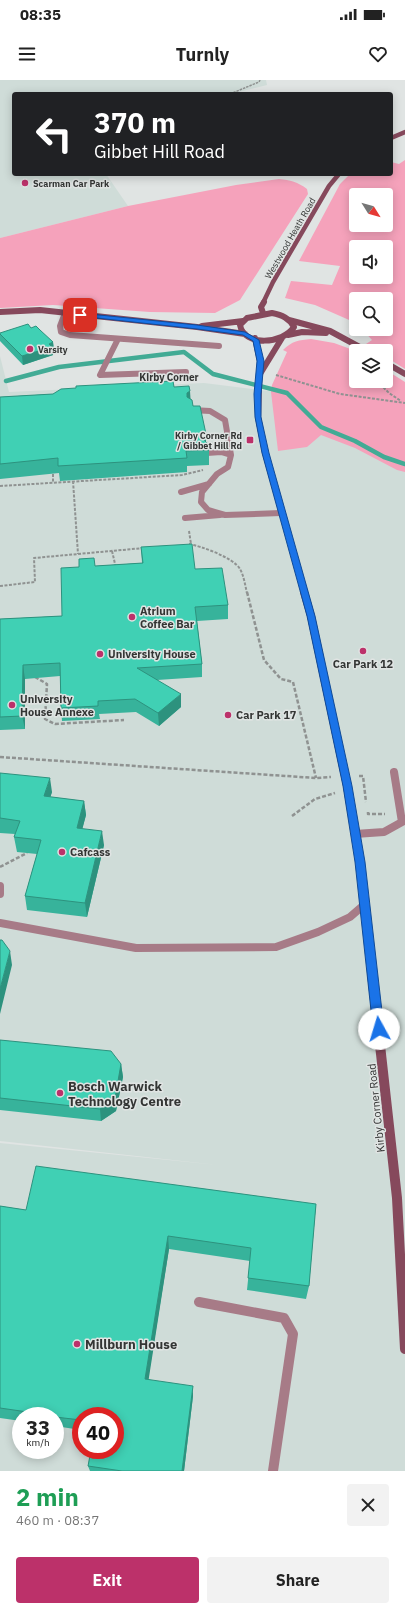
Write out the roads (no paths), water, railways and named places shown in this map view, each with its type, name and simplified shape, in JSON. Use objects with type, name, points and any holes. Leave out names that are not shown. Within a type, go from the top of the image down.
[{"type":"street","points":[[393,137],[405,132]]},
{"type":"street","name":"Westwood Heath Road","points":[[263,313],[261,307],[273,282],[330,186],[338,176]]},
{"type":"street","points":[[0,312],[40,310],[197,327],[245,334],[264,340],[313,332],[341,337]]},
{"type":"street","points":[[197,327],[243,321],[248,317],[263,313],[280,315],[289,320],[317,326],[354,344]]},
{"type":"street","points":[[288,335],[294,327],[289,320]]},
{"type":"street","points":[[243,321],[241,326],[245,334]]},
{"type":"street","name":"Kirby Corner Road","points":[[255,338],[260,361],[258,417],[265,453],[311,616],[348,786],[365,904],[396,1198],[405,1349]]},
{"type":"street","name":"Kirby Corner Road","points":[[260,376],[282,338]]},
{"type":"street","points":[[393,367],[405,374]]},
{"type":"lane","points":[[66,313],[60,326],[61,332],[70,335],[219,346]]},
{"type":"lane","points":[[118,339],[100,375],[186,372]]},
{"type":"lane","points":[[191,410],[206,410],[216,413],[225,420],[230,455],[228,467],[209,483],[202,492],[201,502],[208,510],[225,515]]},
{"type":"lane","points":[[207,453],[221,452],[230,455]]},
{"type":"lane","points":[[181,492],[209,483]]},
{"type":"lane","points":[[186,518],[282,512]]},
{"type":"lane","points":[[355,834],[384,832],[402,822],[394,772]]},
{"type":"lane","points":[[0,886],[0,894]]},
{"type":"lane","points":[[0,923],[136,948],[276,947],[318,932],[350,917],[365,904]]},
{"type":"lane","points":[[199,1302],[284,1318],[293,1334],[273,1471]]},
{"type":"waterway","points":[[6,381],[59,367],[184,352],[213,374],[287,393],[321,427],[355,441],[384,457],[405,464]]},
{"type":"place","name":"Scarman Car Park","points":[[25,183]]},
{"type":"place","name":"Varsity","points":[[30,349]]},
{"type":"place","name":"Kirby Corner Rd / Gibbet Hill Rd","points":[[250,440]]},
{"type":"place","name":"Atrium Coffee Bar","points":[[132,617]]},
{"type":"place","name":"Car Park 12","points":[[363,651]]},
{"type":"place","name":"University House","points":[[100,654]]},
{"type":"place","name":"University House Annexe","points":[[12,705]]},
{"type":"place","name":"Car Park 17","points":[[228,715]]},
{"type":"place","name":"Cafcass","points":[[62,852]]},
{"type":"place","name":"Bosch Warwick Technology Centre","points":[[60,1093]]},
{"type":"place","name":"Millburn House","points":[[77,1344]]},
{"type":"district","name":"Kirby Corner","points":[[169,377]]}]
